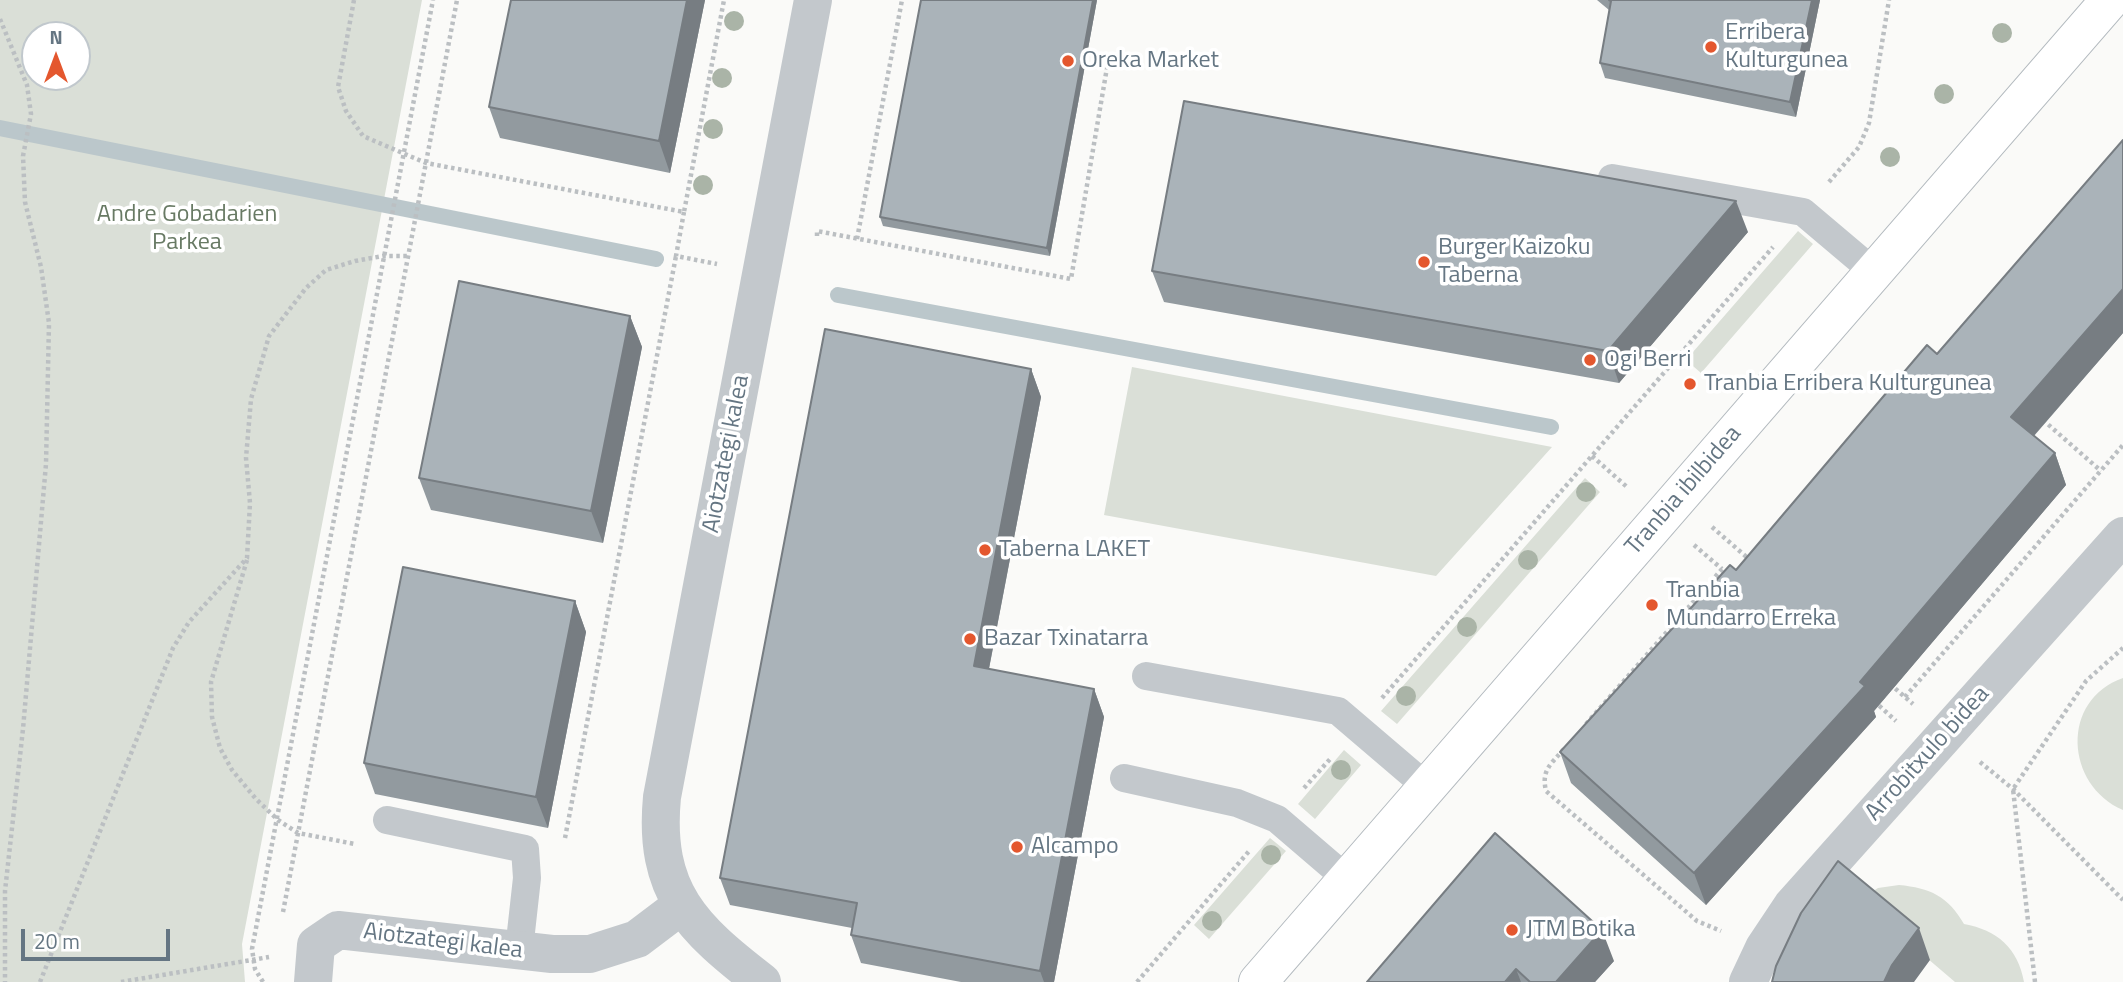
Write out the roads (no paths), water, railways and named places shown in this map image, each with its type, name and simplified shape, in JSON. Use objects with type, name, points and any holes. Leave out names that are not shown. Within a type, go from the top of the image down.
[{"type":"main road","name":"Tranbia ibilbidea","points":[[1258,982],[2110,0]]},
{"type":"street","name":"Aiotzategi kalea","points":[[762,982],[717,948],[698,928],[682,905],[670,881],[662,853],[659,825],[662,797],[813,0]]},
{"type":"street","name":"Arrobitxulo bidea","points":[[1748,982],[1764,948],[1792,906],[2123,537]]},
{"type":"street","name":"Aiotzategi kalea","points":[[313,982],[316,945],[338,930],[552,954],[590,954],[637,939],[682,905]]},
{"type":"lane","points":[[1612,177],[1803,212],[1874,272]]},
{"type":"lane","points":[[1146,676],[1338,711],[1427,787]]},
{"type":"lane","points":[[1124,778],[1237,803],[1277,819],[1347,879]]},
{"type":"lane","points":[[387,820],[525,849],[527,878],[519,950]]},
{"type":"waterway","points":[[0,128],[656,259]]},
{"type":"waterway","points":[[838,295],[1551,427]]},
{"type":"place","name":"Erribera Kulturgunea","points":[[1711,47]]},
{"type":"place","name":"Oreka Market","points":[[1068,61]]},
{"type":"place","name":"Burger Kaizoku Taberna","points":[[1424,262]]},
{"type":"place","name":"Ogi Berri","points":[[1590,360]]},
{"type":"place","name":"Tranbia Erribera Kulturgunea","points":[[1690,384]]},
{"type":"place","name":"Taberna LAKET","points":[[985,550]]},
{"type":"place","name":"Tranbia Mundarro Erreka","points":[[1652,605]]},
{"type":"place","name":"Bazar Txinatarra","points":[[970,639]]},
{"type":"place","name":"Alcampo","points":[[1017,847]]},
{"type":"place","name":"JTM Botika","points":[[1512,930]]},
{"type":"park label","name":"Andre Gobadarien Parkea","points":[[187,229]]}]
